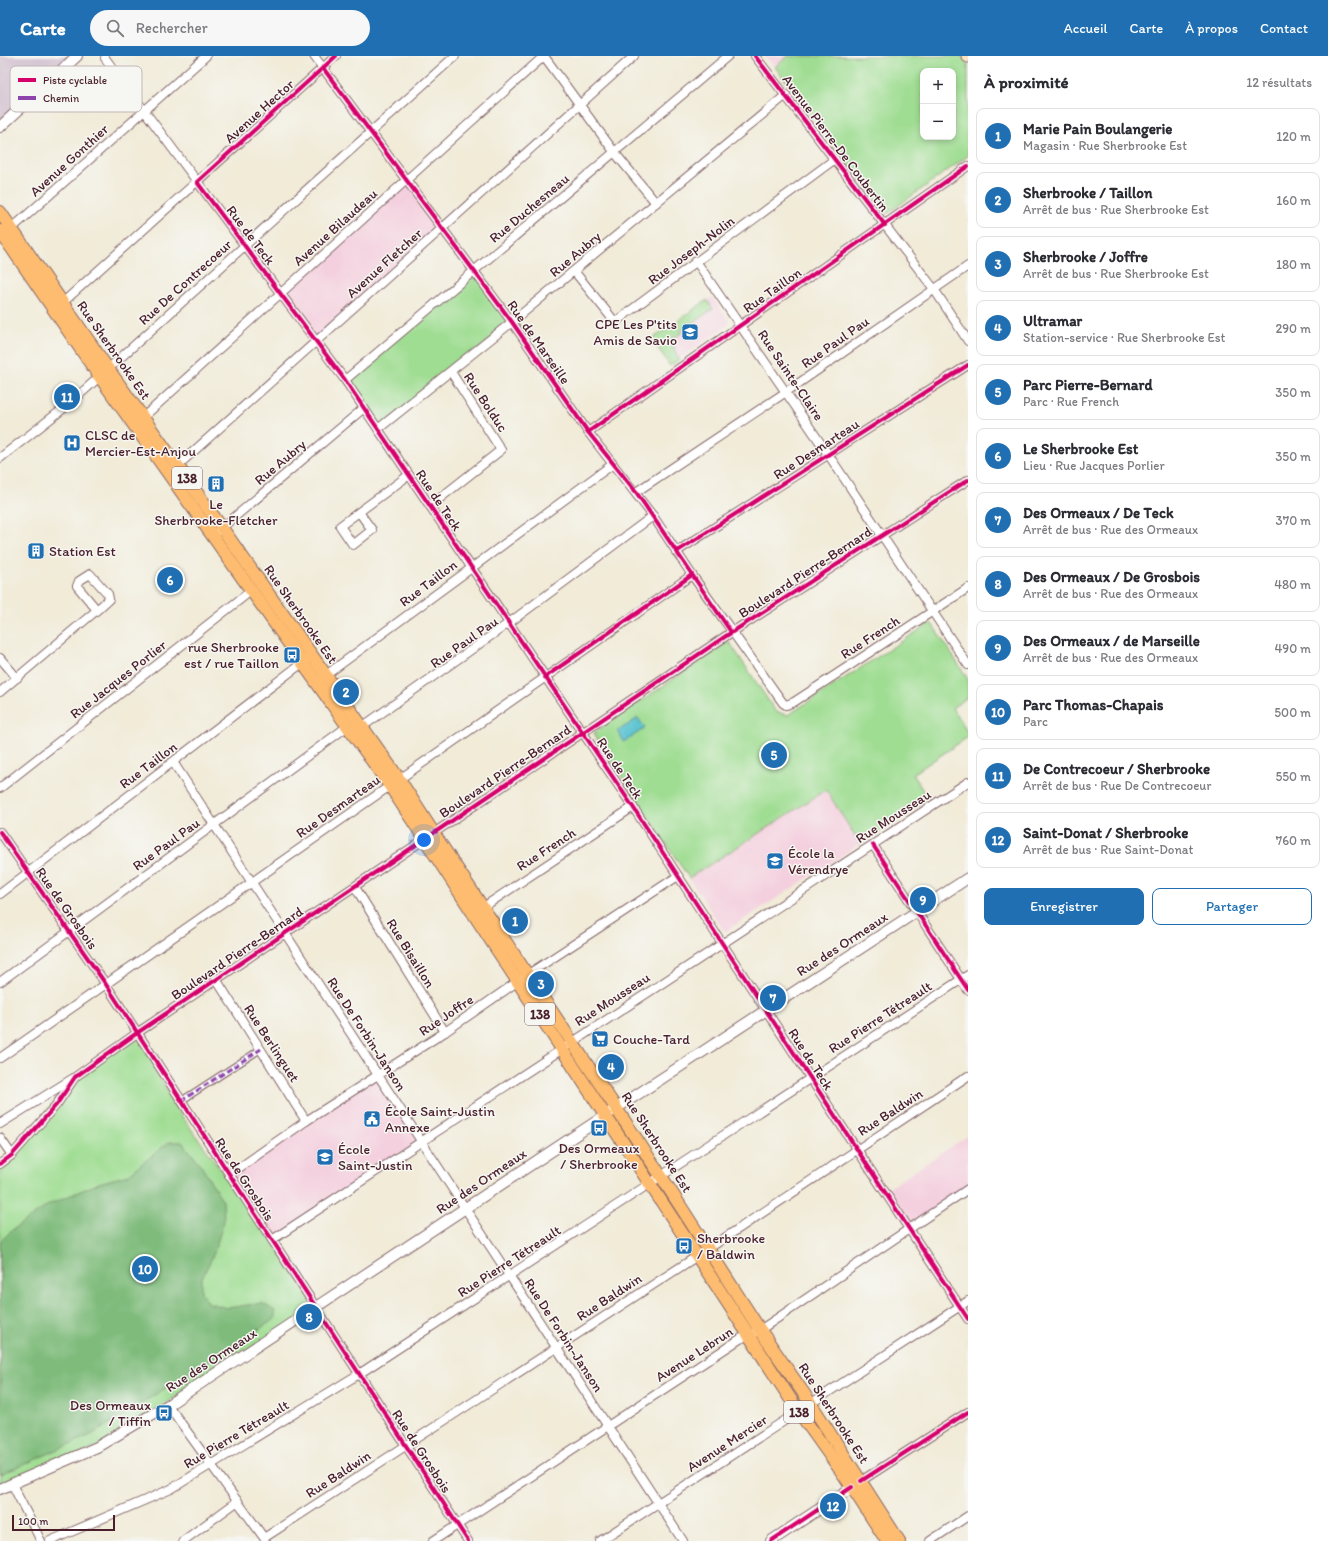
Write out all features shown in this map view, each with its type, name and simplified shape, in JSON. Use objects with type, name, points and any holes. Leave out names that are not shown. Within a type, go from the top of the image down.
[{"type":"main road","name":"Rue Sherbrooke Est","points":[[0,212],[5,232],[218,531],[355,729],[394,782],[611,1111],[661,1176],[708,1249],[799,1412],[899,1541]]},
{"type":"main road","name":"Rue Sherbrooke Est","points":[[218,531],[252,590],[307,659]]},
{"type":"main road","name":"Rue Sherbrooke Est","points":[[611,1111],[650,1183],[697,1255],[811,1404],[887,1541]]},
{"type":"street","points":[[66,66],[77,56]]},
{"type":"street","name":"Avenue Gonthier","points":[[5,232],[206,56]]},
{"type":"street","name":"Rue de Marseille","points":[[314,56],[512,322],[588,432],[636,492],[731,632],[780,701],[786,705]]},
{"type":"street","name":"Avenue Hector","points":[[58,306],[336,56]]},
{"type":"street","name":"Rue De Contrecoeur","points":[[0,458],[51,419],[104,373],[455,56]]},
{"type":"street","points":[[544,56],[581,104],[615,153],[656,203]]},
{"type":"street","name":"Avenue Bilaudeau","points":[[139,421],[544,56]]},
{"type":"street","name":"Avenue Fletcher","points":[[174,470],[634,56]]},
{"type":"street","name":"Rue Duchesneau","points":[[346,380],[728,56]]},
{"type":"street","name":"Avenue Pierre-De Coubertin","points":[[756,56],[934,289],[968,341]]},
{"type":"street","name":"Rue de Teck","points":[[105,58],[111,66]]},
{"type":"street","name":"Rue Aubry","points":[[378,429],[451,372],[786,95]]},
{"type":"street","name":"Rue de Teck","points":[[142,108],[346,380],[633,807],[968,1319]]},
{"type":"street","points":[[0,127],[16,112]]},
{"type":"street","name":"Rue Joseph-Nolin","points":[[574,271],[615,322],[834,160]]},
{"type":"street","name":"Rue Taillon","points":[[588,432],[968,166]]},
{"type":"street","name":"Rue Sainte-Claire","points":[[696,261],[883,535],[968,666]]},
{"type":"street","name":"Rue Paul Pau","points":[[636,492],[786,392],[968,266]]},
{"type":"street","name":"Rue Desmarteau","points":[[676,552],[968,365]]},
{"type":"street","name":"Rue Bolduc","points":[[430,506],[502,450],[451,372]]},
{"type":"street","name":"Rue Aubry","points":[[218,531],[364,408]]},
{"type":"street","name":"Rue Taillon","points":[[321,679],[471,567],[613,464]]},
{"type":"street","points":[[359,512],[409,475]]},
{"type":"street","name":"Boulevard Pierre-Bernard","points":[[0,1124],[75,1077],[137,1033],[286,934],[731,632],[968,480]]},
{"type":"street","name":"Rue Paul Pau","points":[[0,982],[214,825],[509,623],[653,516]]},
{"type":"street","name":"Rue Desmarteau","points":[[0,1058],[105,983],[692,575]]},
{"type":"street","name":"Rue French","points":[[786,705],[794,702],[968,588]]},
{"type":"street","name":"Rue Jacques Porlier","points":[[0,788],[252,590]]},
{"type":"street","points":[[0,692],[97,610]]},
{"type":"street","points":[[0,658],[17,678]]},
{"type":"street","name":"Rue Taillon","points":[[0,894],[307,659]]},
{"type":"street","name":"Rue De Forbin-Janson","points":[[173,762],[683,1541]]},
{"type":"street","name":"Rue Mousseau","points":[[272,1240],[421,1140],[968,782]]},
{"type":"street","name":"Rue French","points":[[478,910],[633,807]]},
{"type":"street","name":"Rue de Grosbois","points":[[0,832],[105,983],[468,1541]]},
{"type":"street","points":[[873,845],[917,912],[965,977],[968,990]]},
{"type":"street","name":"Rue Joffre","points":[[229,1175],[306,1121],[445,1032],[523,978],[678,876]]},
{"type":"street","name":"Rue des Ormeaux","points":[[0,1489],[97,1447],[168,1405],[466,1209],[611,1111],[968,878]]},
{"type":"street","name":"Rue Bisaillon","points":[[355,887],[445,1032]]},
{"type":"street","name":"Rue Pierre Tétreault","points":[[50,1541],[171,1488],[212,1465],[359,1374],[965,977]]},
{"type":"street","name":"Rue Berlinguet","points":[[216,980],[306,1121]]},
{"type":"street","points":[[181,1101],[261,1049]]},
{"type":"street","name":"Rue Baldwin","points":[[238,1501],[264,1538],[708,1249],[856,1149],[968,1076]]},
{"type":"street","name":"Boulevard Pierre-Bernard","points":[[0,1164],[12,1155],[57,1104],[75,1077]]},
{"type":"street","points":[[0,1138],[12,1155]]},
{"type":"street","name":"Avenue Lebrun","points":[[433,1541],[755,1332],[968,1189]]},
{"type":"street","name":"Avenue Mercier","points":[[600,1541],[659,1504],[968,1301]]},
{"type":"street","points":[[168,1405],[238,1501],[183,1541]]},
{"type":"street","points":[[771,1541],[968,1412]]},
{"type":"street","points":[[12,1484],[41,1541]]},
{"type":"street","points":[[930,1541],[968,1516]]},
{"type":"shaded area","points":[[0,56],[73,56],[62,66],[10,66],[10,112],[12,112],[0,123]]},
{"type":"shaded area","points":[[764,56],[788,56],[775,67]]},
{"type":"shaded area","points":[[406,181],[442,228],[316,341],[280,293]]},
{"type":"shaded area","name":"CPE Les P'tits Amis de Savio","points":[[712,297],[729,321],[729,324],[670,366],[652,339]]},
{"type":"shaded area","name":"École la Vérendrye","points":[[826,790],[860,844],[724,931],[689,878]]},
{"type":"shaded area","name":"École Saint-Justin","points":[[378,1075],[421,1140],[272,1240],[229,1175]]},
{"type":"shaded area","points":[[968,1136],[968,1189],[909,1228],[884,1191]]},
{"type":"green space","points":[[788,56],[962,56],[968,64],[968,156],[888,213],[885,213],[775,67]]},
{"type":"green space","points":[[474,271],[512,322],[378,429],[345,380]]},
{"type":"green space","points":[[707,300],[713,309],[681,331],[682,333],[670,340],[675,348],[674,349],[679,360],[670,366],[652,339]]},
{"type":"green space","points":[[930,623],[968,679],[968,697],[952,708],[968,733],[968,737],[913,774],[928,799],[860,844],[826,790],[689,878],[594,735],[595,732],[727,643],[730,643],[776,712],[788,715]]},
{"type":"green space","points":[[137,1033],[176,1108],[272,1240],[316,1308],[97,1447],[0,1490],[0,1164],[75,1077]]},
{"type":"green space","points":[[169,1142],[182,1142],[200,1164],[223,1201],[224,1221],[214,1253],[201,1280],[201,1293],[209,1303],[227,1308],[262,1303],[275,1311],[275,1319],[93,1434],[0,1475],[0,1242],[12,1230],[50,1204],[99,1183],[128,1175]]},
{"type":"water","points":[[638,718],[645,728],[624,742],[618,731]]},
{"type":"marked path","points":[[181,1101],[261,1049]]},
{"type":"cycle path","points":[[336,56],[197,182],[345,380],[633,807],[968,1319]]},
{"type":"cycle path","points":[[755,56],[885,225]]},
{"type":"cycle path","points":[[323,68],[512,322],[588,432],[636,492],[731,632]]},
{"type":"cycle path","points":[[588,432],[968,166]]},
{"type":"cycle path","points":[[676,552],[968,365]]},
{"type":"cycle path","points":[[0,1164],[12,1155],[57,1104],[75,1077],[137,1033],[726,636],[968,480]]},
{"type":"cycle path","points":[[545,677],[692,575]]},
{"type":"cycle path","points":[[0,832],[105,983],[468,1541]]},
{"type":"cycle path","points":[[873,845],[968,990]]},
{"type":"cycle path","points":[[861,1481],[968,1412]]},
{"type":"cycle path","points":[[771,1541],[852,1487]]},
{"type":"place","name":"CPE Les P'tits Amis de Savio","points":[[690,332]]},
{"type":"place","name":"De Contrecoeur / Sherbrooke","points":[[67,397]]},
{"type":"place","name":"CLSC de Mercier-Est-Anjou","points":[[72,443]]},
{"type":"place","name":"Le Sherbrooke-Fletcher","points":[[216,484]]},
{"type":"place","name":"Station Est","points":[[36,551]]},
{"type":"place","name":"Le Sherbrooke Est","points":[[170,580]]},
{"type":"place","name":"rue Sherbrooke est / rue Taillon","points":[[292,655]]},
{"type":"place","name":"Sherbrooke / Taillon","points":[[346,692]]},
{"type":"place","name":"Parc Pierre-Bernard","points":[[774,755]]},
{"type":"place","name":"École la Vérendrye","points":[[775,861]]},
{"type":"place","name":"Des Ormeaux / de Marseille","points":[[923,900]]},
{"type":"place","name":"Marie Pain Boulangerie","points":[[515,921]]},
{"type":"place","name":"Sherbrooke / Joffre","points":[[541,984]]},
{"type":"place","name":"Des Ormeaux / De Teck","points":[[773,998]]},
{"type":"place","name":"Couche-Tard","points":[[600,1039]]},
{"type":"place","name":"Ultramar","points":[[611,1067]]},
{"type":"place","name":"École Saint-Justin Annexe","points":[[372,1119]]},
{"type":"place","name":"Des Ormeaux / Sherbrooke","points":[[599,1128]]},
{"type":"place","name":"École Saint-Justin","points":[[325,1157]]},
{"type":"place","name":"Sherbrooke / Baldwin","points":[[684,1246]]},
{"type":"place","name":"Parc Thomas-Chapais","points":[[145,1269]]},
{"type":"place","name":"Des Ormeaux / De Grosbois","points":[[309,1317]]},
{"type":"place","name":"Des Ormeaux / Tiffin","points":[[164,1413]]},
{"type":"place","name":"Saint-Donat / Sherbrooke","points":[[833,1506]]}]
